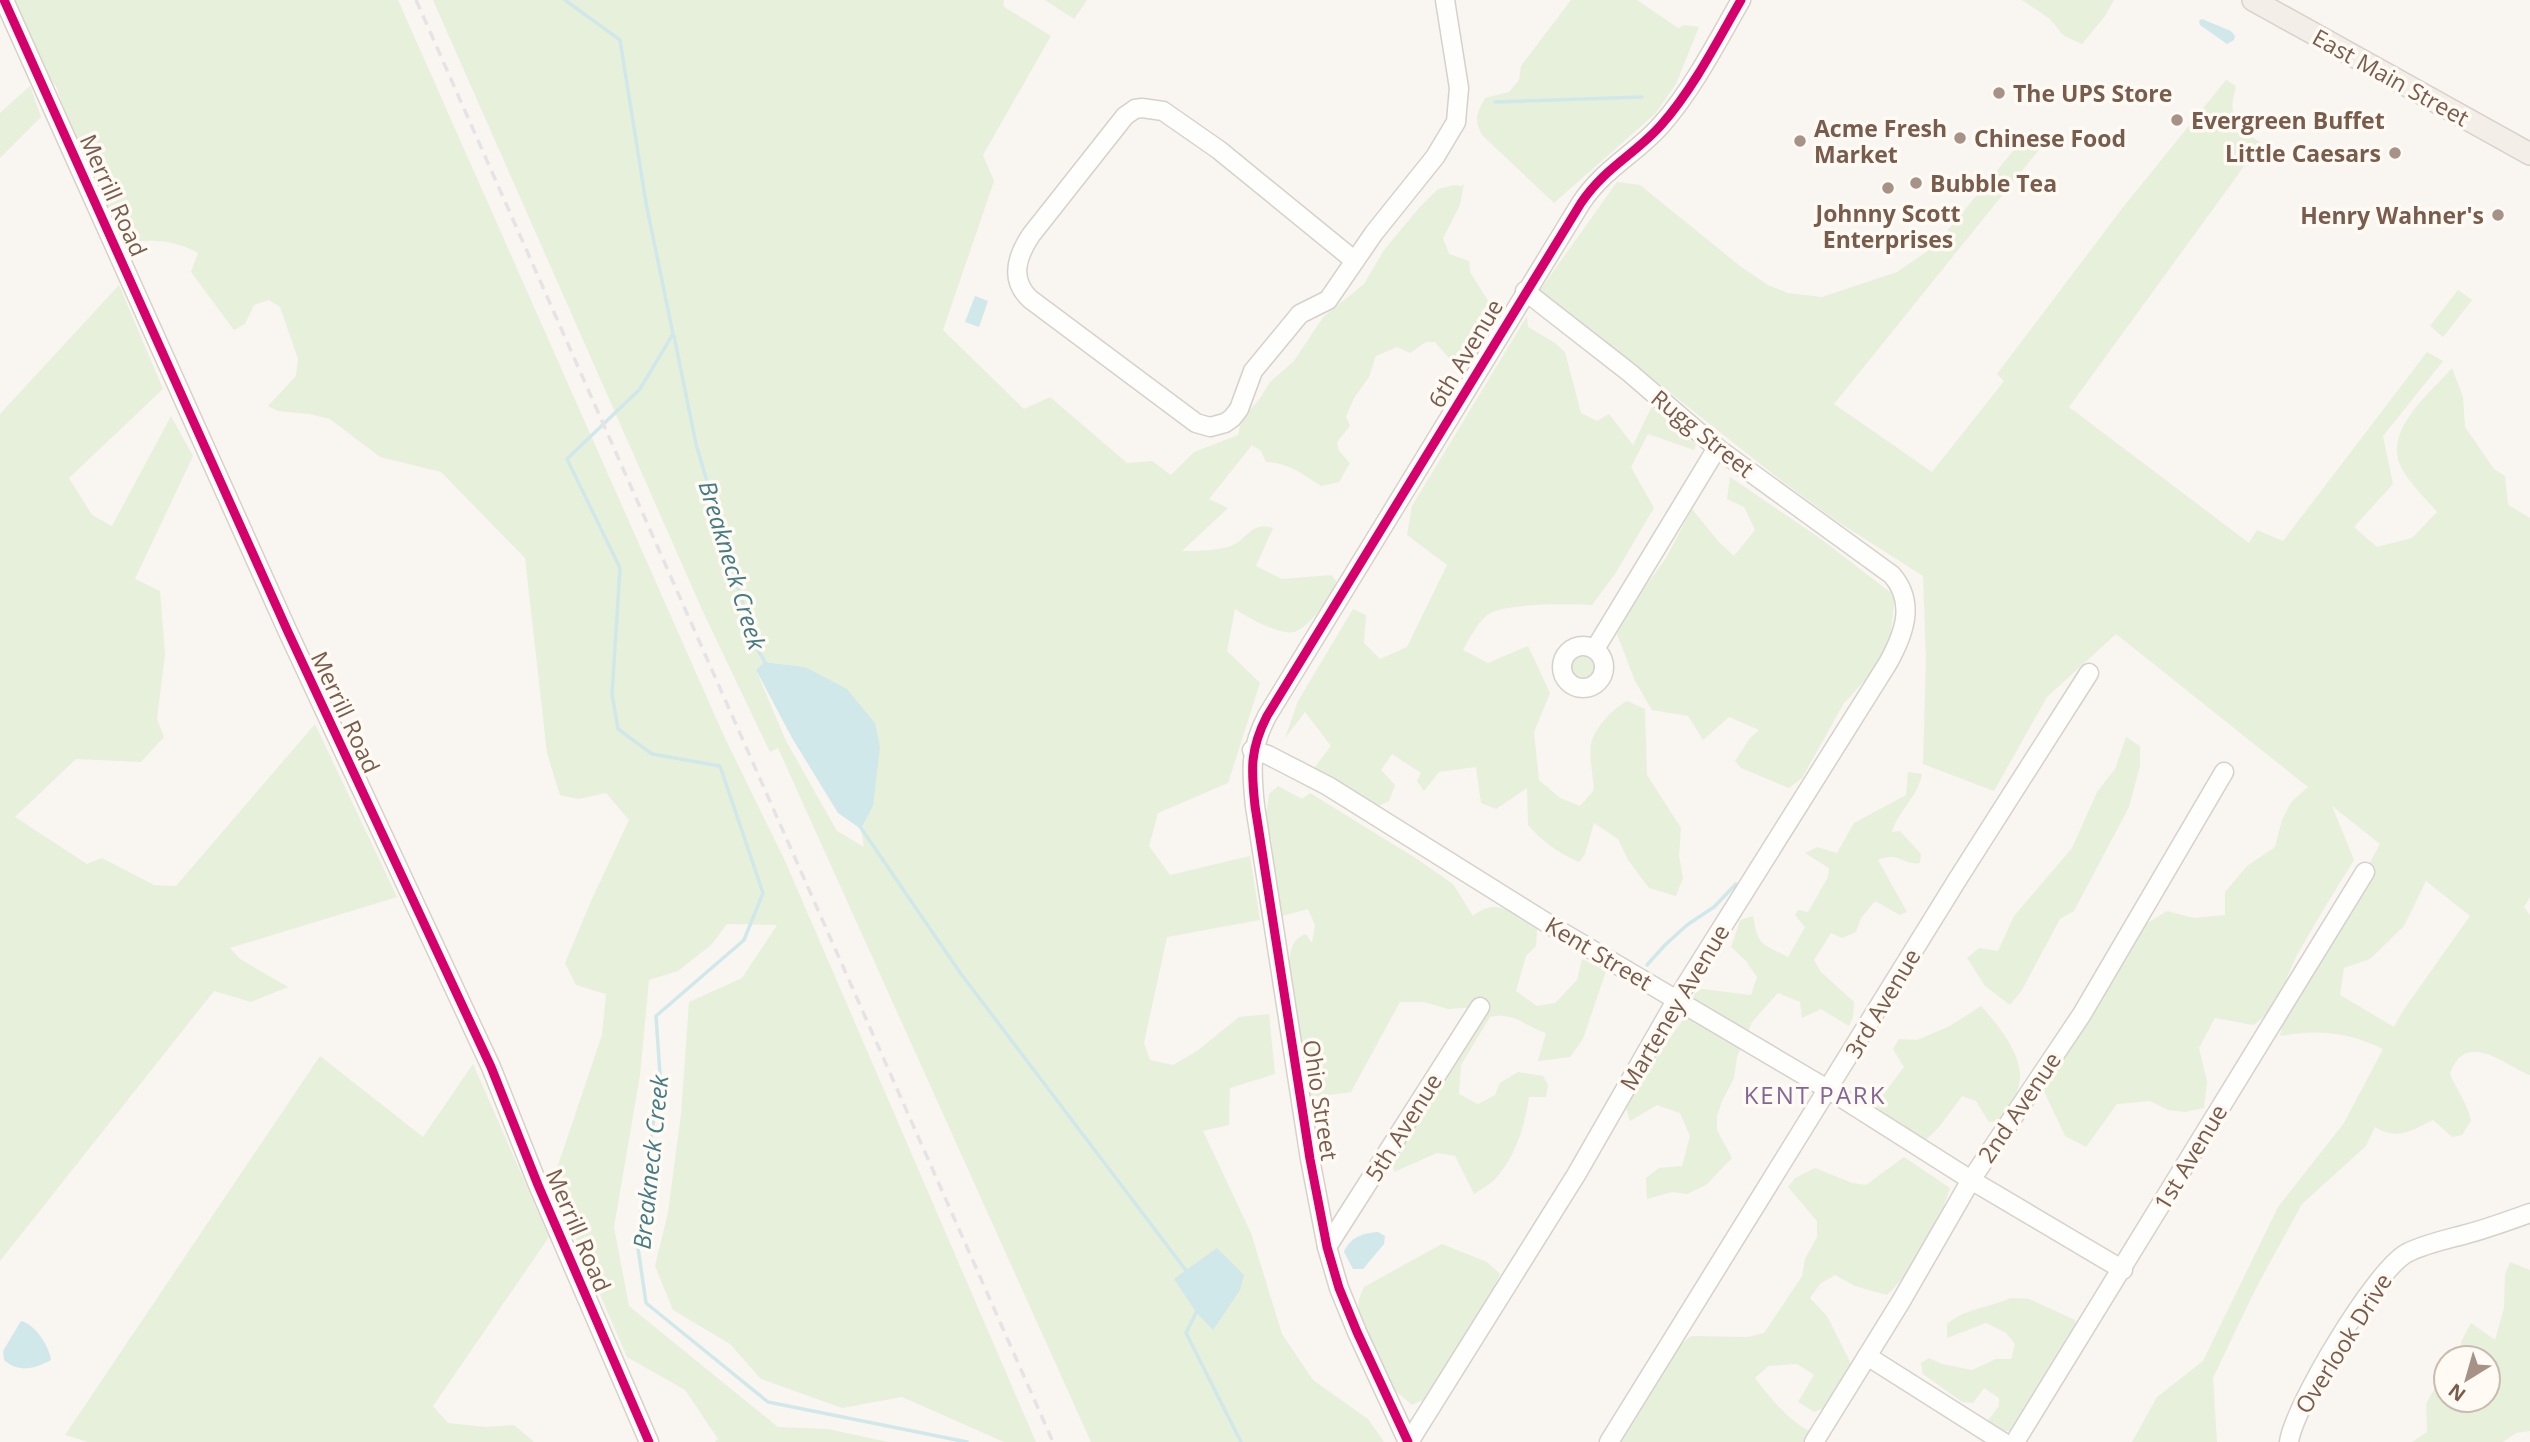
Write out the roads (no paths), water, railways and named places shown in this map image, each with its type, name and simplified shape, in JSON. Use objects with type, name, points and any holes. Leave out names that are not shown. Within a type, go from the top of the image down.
[{"type":"main road","name":"East Main Street","points":[[2253,0],[2530,154]]},
{"type":"street","name":"Merrill Road","points":[[4,0],[288,632],[491,1067],[538,1185],[649,1442]]},
{"type":"street","points":[[1355,261],[1209,142],[1163,111],[1142,108],[1125,116],[1031,235],[1021,250],[1016,273],[1022,291],[1030,299],[1196,423],[1210,428],[1225,423],[1239,409],[1253,371],[1300,314],[1328,300],[1355,261],[1374,233],[1435,158],[1455,122],[1459,88],[1445,0]]},
{"type":"street","name":"6th Avenue","points":[[1252,750],[1267,716],[1525,291],[1597,181],[1647,139],[1673,111],[1741,0]]},
{"type":"street","name":"Rugg Street","points":[[1525,291],[1630,373],[1717,448],[1885,569]]},
{"type":"street","points":[[1595,649],[1717,448]]},
{"type":"street","name":"Marteney Avenue","points":[[1408,1442],[1563,1196],[1677,999],[1897,646],[1906,620],[1905,599],[1897,581],[1885,569]]},
{"type":"street","name":"3rd Avenue","points":[[1609,1442],[1945,899],[2089,673]]},
{"type":"street","name":"Kent Street","points":[[1252,750],[1268,755],[1328,786],[1555,928],[1829,1090],[1971,1180],[2123,1270]]},
{"type":"street","name":"Ohio Street","points":[[1252,750],[1251,775],[1255,806],[1308,1147],[1327,1247],[1339,1288],[1357,1332],[1408,1442]]},
{"type":"street","name":"2nd Avenue","points":[[1814,1442],[1971,1180],[2082,1014],[2224,772]]},
{"type":"street","name":"1st Avenue","points":[[2015,1442],[2365,872]]},
{"type":"street","name":"5th Avenue","points":[[1327,1247],[1480,1007]]},
{"type":"street","name":"Overlook Drive","points":[[2289,1442],[2296,1417],[2325,1363],[2371,1290],[2396,1261],[2419,1247],[2530,1213]]},
{"type":"street","points":[[1867,1356],[2003,1442]]},
{"type":"water","points":[[2202,19],[2231,31],[2235,36],[2234,40],[2227,44],[2200,25],[2199,21]]},
{"type":"water","points":[[975,296],[988,301],[979,327],[965,322]]},
{"type":"water","points":[[764,662],[805,667],[847,689],[875,723],[880,747],[873,806],[861,829],[838,813],[792,738],[756,670]]},
{"type":"water","points":[[1378,1232],[1385,1236],[1384,1244],[1363,1269],[1353,1269],[1344,1252],[1347,1247],[1358,1237]]},
{"type":"water","points":[[1217,1248],[1244,1275],[1240,1290],[1213,1330],[1196,1312],[1174,1279]]},
{"type":"water","points":[[21,1321],[31,1326],[40,1336],[51,1360],[39,1366],[21,1368],[4,1360],[3,1351]]},
{"type":"waterway","name":"Breakneck Creek","points":[[565,0],[620,40],[646,203],[673,334],[640,389],[567,459],[620,568],[612,694],[618,729],[652,754],[720,766],[763,893],[744,940],[656,1016],[660,1074],[637,1241],[646,1303],[768,1402],[967,1442]]},
{"type":"waterway","points":[[1495,102],[1642,97]]},
{"type":"waterway","name":"Breakneck Creek","points":[[674,336],[696,444],[755,645],[766,664]]},
{"type":"waterway","name":"Breakneck Creek","points":[[859,825],[961,974],[1188,1273]]},
{"type":"waterway","points":[[1647,965],[1665,945],[1687,925],[1714,907],[1736,884]]},
{"type":"waterway","name":"Breakneck Creek","points":[[1198,1309],[1186,1333],[1241,1442]]},
{"type":"railway","points":[[416,0],[1053,1442]]},
{"type":"place","name":"The UPS Store","points":[[1999,93]]},
{"type":"place","name":"Evergreen Buffet","points":[[2177,120]]},
{"type":"place","name":"Chinese Food","points":[[1960,138]]},
{"type":"place","name":"Acme Fresh Market","points":[[1800,141]]},
{"type":"place","name":"Little Caesars","points":[[2395,153]]},
{"type":"place","name":"Bubble Tea","points":[[1916,183]]},
{"type":"place","name":"Johnny Scott Enterprises","points":[[1888,188]]},
{"type":"place","name":"Henry Wahner's","points":[[2498,215]]},
{"type":"district","name":"KENT PARK","points":[[1815,1094]]}]
